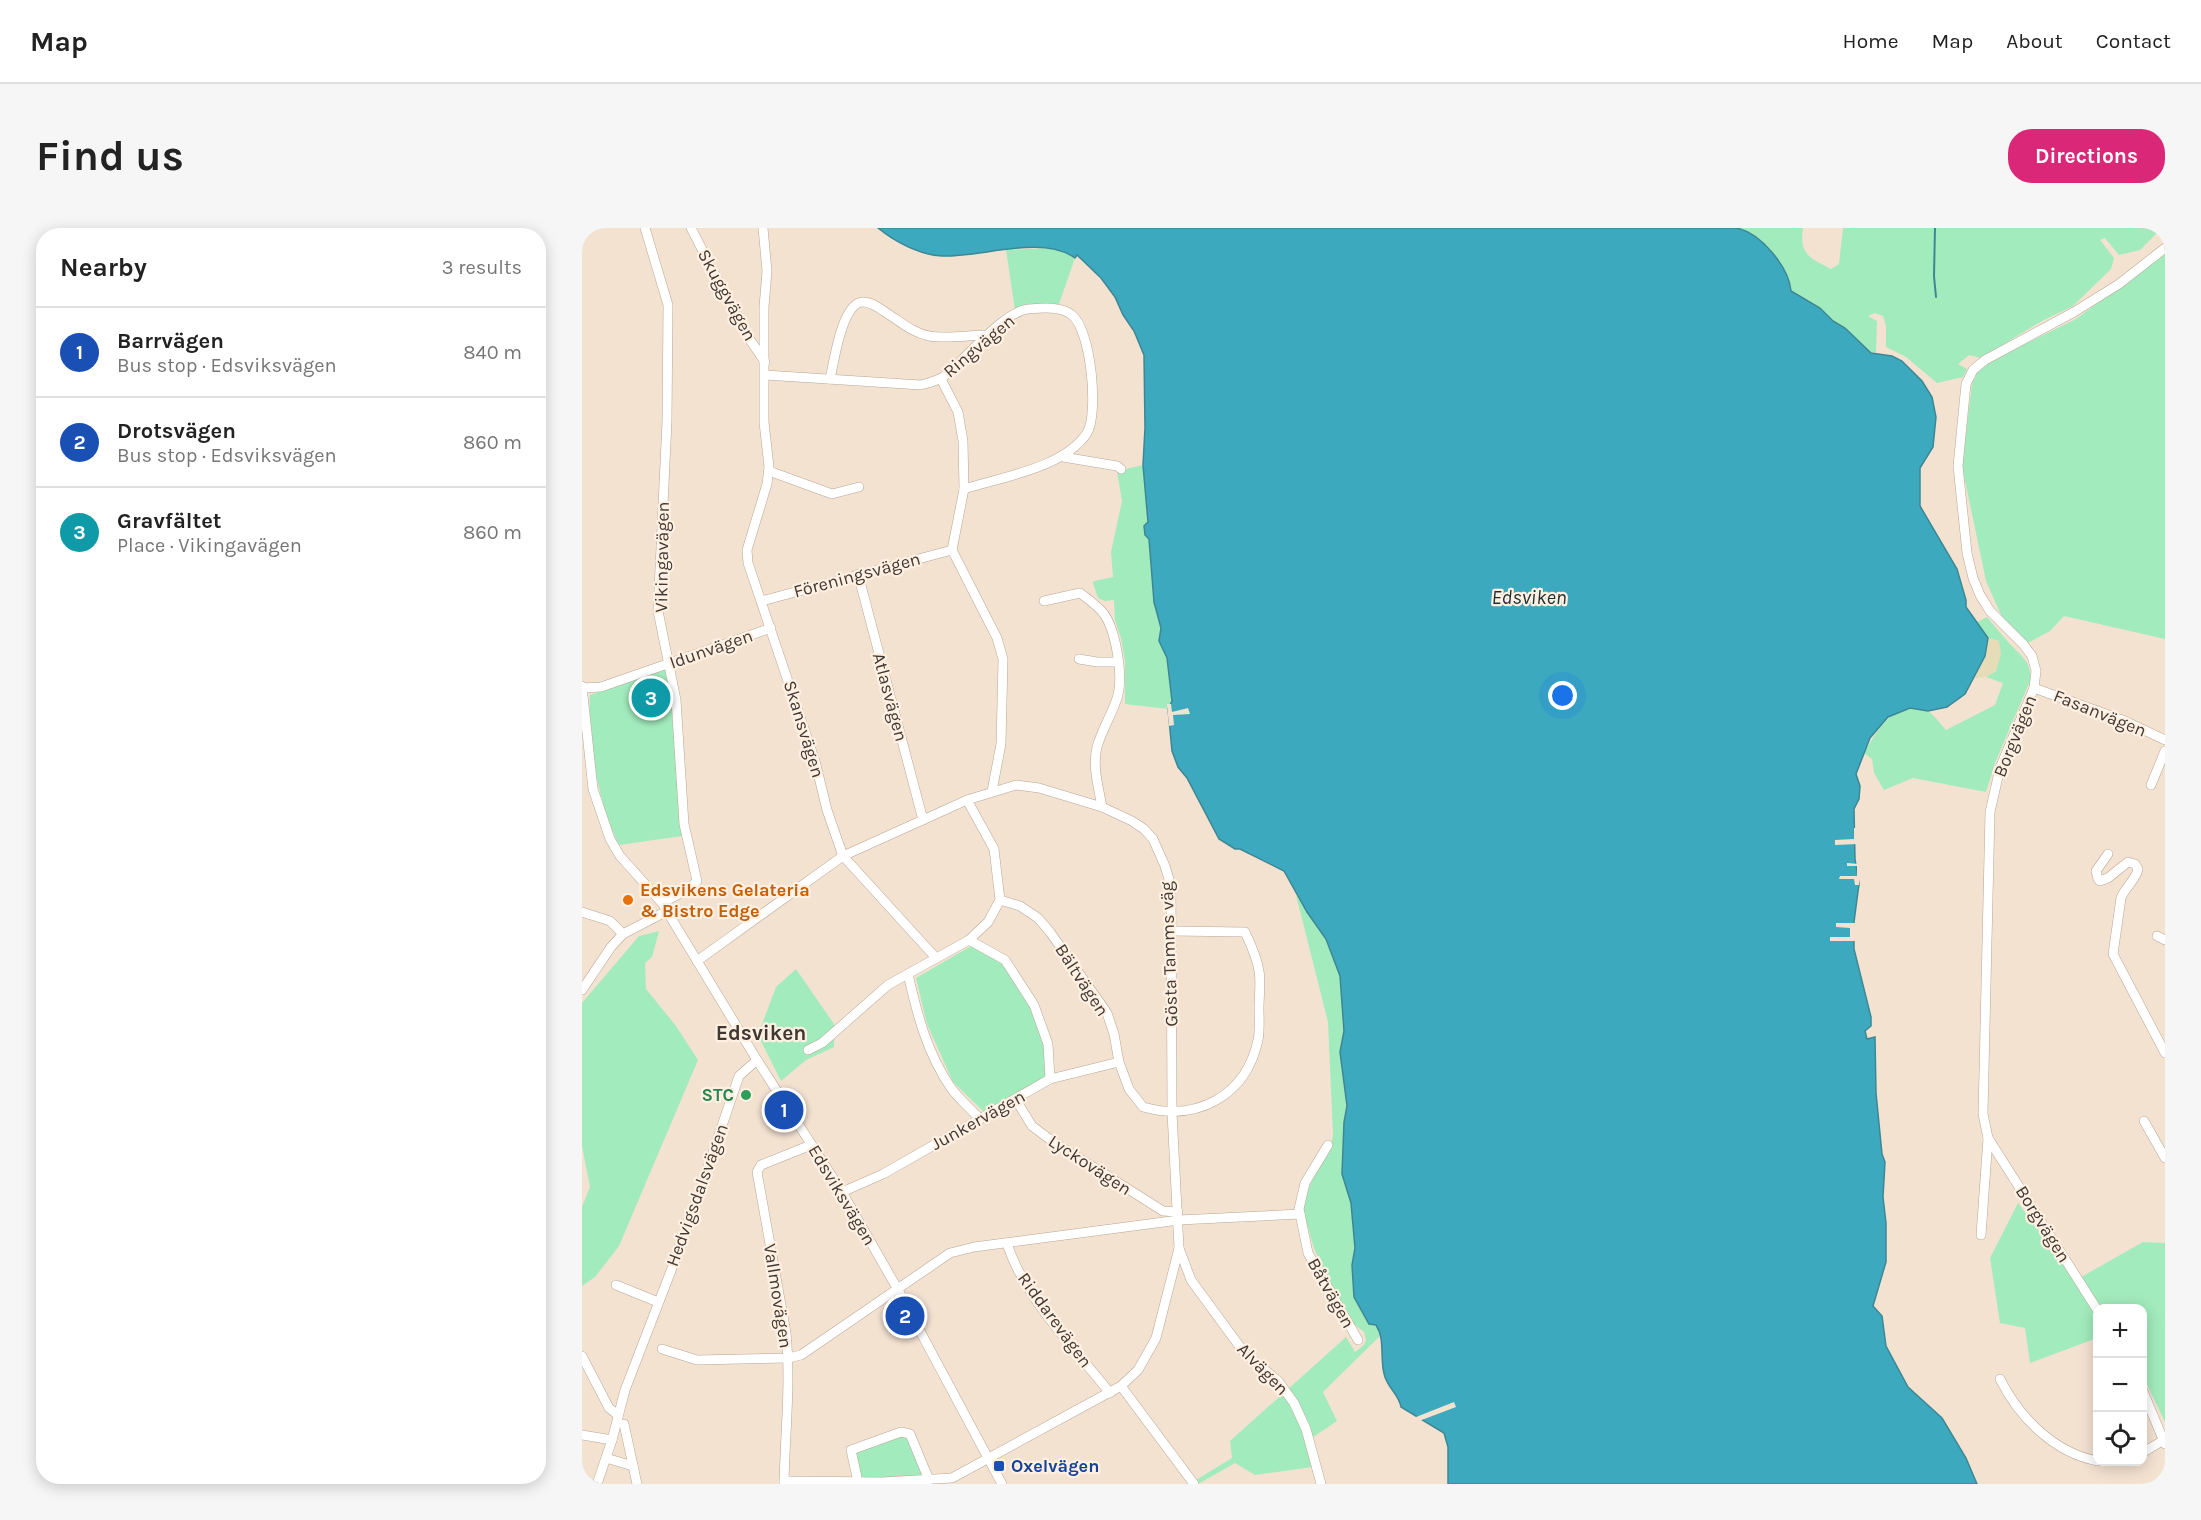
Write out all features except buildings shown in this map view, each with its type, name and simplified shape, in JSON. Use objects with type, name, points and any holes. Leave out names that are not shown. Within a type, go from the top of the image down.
[{"type":"street","name":"Vikingavägen","points":[[645,228],[668,305],[667,421],[658,611],[676,700],[684,824],[697,881],[664,907]]},
{"type":"street","name":"Skuggvägen","points":[[691,228],[744,331],[765,362]]},
{"type":"street","name":"Skansvägen","points":[[763,228],[767,271],[764,307],[764,422],[769,471],[747,550],[748,562],[815,761],[827,810],[843,856],[936,958]]},
{"type":"street","name":"Borgvägen","points":[[1981,1235],[1988,1138],[1983,1114],[1990,812],[2000,768],[2034,688],[2036,671],[2032,656],[2024,644],[1990,611],[1973,578],[1967,553],[1958,466],[1966,384],[1973,370],[1985,360],[2074,312],[2119,284],[2165,248]]},
{"type":"street","points":[[830,379],[845,319],[855,305],[861,302],[870,303],[913,330],[930,336],[989,334]]},
{"type":"street","name":"Ringvägen","points":[[765,375],[921,385],[941,379],[1013,315],[1024,310],[1064,310],[1073,315],[1081,327],[1088,349],[1093,413],[1087,433],[1063,457],[964,489]]},
{"type":"street","points":[[941,379],[958,412],[963,441],[964,489],[952,550],[997,638],[1003,659],[1001,744],[992,791]]},
{"type":"street","points":[[1063,457],[1117,466],[1121,469]]},
{"type":"street","points":[[769,471],[832,494],[859,487]]},
{"type":"street","name":"Föreningsvägen","points":[[762,601],[952,550]]},
{"type":"street","name":"Atlasvägen","points":[[858,574],[923,819]]},
{"type":"street","points":[[1044,601],[1080,592],[1103,613],[1109,623],[1115,643],[1120,682],[1118,696],[1096,748],[1096,766],[1102,807]]},
{"type":"street","name":"Idunvägen","points":[[582,687],[601,687],[771,628]]},
{"type":"street","points":[[1079,659],[1117,662]]},
{"type":"street","name":"Edsviksvägen","points":[[582,687],[585,750],[594,789],[610,839],[620,856],[664,907],[757,1060],[842,1192],[897,1288],[1002,1484]]},
{"type":"street","name":"Fasanvägen","points":[[2034,688],[2125,721],[2165,740]]},
{"type":"street","name":"Fasanvägen","points":[[2151,785],[2165,751]]},
{"type":"street","name":"Gösta Tamms väg","points":[[697,961],[843,856],[923,819],[992,791],[1016,785],[1039,788],[1102,807],[1132,821],[1153,839],[1165,866],[1170,886],[1172,1113],[1178,1220]]},
{"type":"street","points":[[808,1050],[822,1043],[888,985],[969,940],[988,922],[1000,900],[994,849],[967,800]]},
{"type":"street","points":[[2108,854],[2096,871],[2100,881],[2104,881],[2128,862],[2136,864],[2138,869],[2121,898],[2113,954],[2161,1036],[2165,1053]]},
{"type":"street","name":"Bältvägen","points":[[1000,900],[1020,906],[1038,918],[1050,932],[1107,1013],[1114,1034],[1119,1062],[1129,1089],[1143,1107],[1172,1113],[1198,1109],[1228,1094],[1238,1085],[1258,1040],[1260,973],[1245,932],[1172,931]]},
{"type":"street","points":[[582,990],[611,947],[623,934],[664,907]]},
{"type":"street","points":[[582,912],[610,921],[623,934]]},
{"type":"street","points":[[969,940],[1005,960],[1034,1005],[1048,1044],[1050,1079]]},
{"type":"street","points":[[908,974],[918,1018],[932,1055],[952,1090],[980,1119]]},
{"type":"street","name":"Hedvigsdalsvägen","points":[[597,1484],[612,1440],[625,1390],[657,1302],[684,1237],[739,1076],[757,1060]]},
{"type":"street","name":"Junkervägen","points":[[842,1192],[883,1174],[1050,1079],[1119,1062]]},
{"type":"street","name":"Lyckovägen","points":[[1016,1100],[1032,1126],[1052,1141],[1178,1220]]},
{"type":"street","points":[[2144,1121],[2165,1158]]},
{"type":"street","name":"Borgvägen","points":[[1988,1138],[2093,1305]]},
{"type":"street","name":"Vallmovägen","points":[[784,1483],[789,1410],[786,1333],[758,1172],[761,1165],[812,1145]]},
{"type":"street","name":"Båtvägen","points":[[1328,1145],[1305,1184],[1299,1209],[1308,1253],[1358,1340]]},
{"type":"street","points":[[662,1349],[697,1360],[788,1358],[801,1355],[950,1253],[974,1247],[1178,1220],[1300,1214]]},
{"type":"street","name":"Alvägen","points":[[1178,1220],[1179,1248],[1191,1280],[1243,1351],[1278,1380],[1294,1403],[1306,1429],[1321,1484]]},
{"type":"street","name":"Riddarevägen","points":[[1007,1243],[1012,1260],[1033,1296],[1110,1393]]},
{"type":"street","points":[[784,1483],[882,1483],[952,1478],[1110,1393],[1138,1370],[1156,1338],[1179,1248]]},
{"type":"street","points":[[616,1286],[657,1302]]},
{"type":"street","points":[[582,1356],[609,1408],[618,1415]]},
{"type":"street","points":[[2000,1379],[2009,1397],[2037,1430],[2070,1452],[2093,1460]]},
{"type":"street","points":[[1121,1386],[1194,1484]]},
{"type":"street","points":[[2147,1401],[2164,1442],[2147,1450]]},
{"type":"street","points":[[624,1424],[637,1484]]},
{"type":"street","points":[[858,1482],[851,1450],[901,1432],[910,1434],[930,1480]]},
{"type":"street","points":[[582,1436],[612,1440]]},
{"type":"street","points":[[606,1458],[633,1466]]},
{"type":"green space","points":[[1736,228],[1803,228],[1802,237],[1805,250],[1817,262],[1831,269],[1839,264],[1843,228],[2162,228],[2140,250],[2119,255],[2105,238],[2100,240],[2114,258],[2111,269],[2073,306],[2042,321],[1981,358],[1969,355],[1958,364],[1967,369],[1963,377],[1937,383],[1906,357],[1886,347],[1886,326],[1883,316],[1875,313],[1868,316],[1877,321],[1876,352],[1871,353],[1820,308],[1791,291],[1791,285],[1769,250],[1755,236]]},
{"type":"green space","points":[[1055,248],[1066,251],[1075,258],[1058,307],[1015,310],[1006,250]]},
{"type":"green space","points":[[2165,253],[2165,639],[2064,616],[2050,631],[2028,643],[2002,617],[1986,581],[1962,466],[1972,384],[1979,369],[2004,354],[2076,319]]},
{"type":"green space","points":[[1143,465],[1154,602],[1161,628],[1159,641],[1167,658],[1172,701],[1168,709],[1125,704],[1125,661],[1115,620],[1114,600],[1105,601],[1098,598],[1093,583],[1113,577],[1111,552],[1122,501],[1117,471]]},
{"type":"green space","points":[[1987,617],[2025,660],[2029,669],[2030,681],[1995,763],[1986,792],[1913,778],[1884,790],[1874,773],[1872,759],[1864,753],[1881,727],[1896,712],[1915,707],[1926,710],[1946,730],[1995,705],[2003,683],[1986,677],[1996,671],[1999,641],[1988,638],[1977,622]]},
{"type":"green space","points":[[665,668],[674,710],[682,836],[619,845],[607,817],[596,773],[590,695]]},
{"type":"green space","points":[[1296,895],[1326,939],[1340,976],[1344,1031],[1340,1052],[1347,1106],[1344,1122],[1342,1174],[1351,1203],[1355,1248],[1352,1265],[1354,1297],[1379,1330],[1379,1337],[1323,1392],[1337,1421],[1306,1442],[1312,1467],[1255,1475],[1235,1463],[1198,1484],[1196,1480],[1232,1458],[1230,1441],[1346,1337],[1355,1352],[1364,1345],[1366,1340],[1364,1332],[1354,1324],[1329,1282],[1330,1278],[1324,1271],[1314,1248],[1305,1218],[1303,1204],[1314,1175],[1331,1145],[1333,1135],[1328,1022]]},
{"type":"green space","points":[[659,931],[652,957],[645,963],[646,989],[676,1026],[698,1060],[619,1246],[595,1277],[582,1286],[582,1207],[590,1187],[582,1146],[582,1003],[639,936]]},
{"type":"green space","points":[[971,946],[1001,960],[1032,1011],[1043,1045],[1046,1077],[984,1112],[953,1082],[927,1024],[916,978]]},
{"type":"green space","points":[[796,969],[834,1024],[834,1047],[806,1060],[781,1081],[758,1035],[776,987]]},
{"type":"green space","points":[[2018,1203],[2076,1280],[2143,1242],[2165,1243],[2165,1422],[2147,1384],[2147,1304],[2093,1304],[2093,1339],[2030,1363],[2025,1328],[2000,1323],[1990,1258]]},
{"type":"green space","points":[[905,1436],[914,1451],[921,1478],[862,1478],[855,1456],[858,1450]]},
{"type":"sand","points":[[1988,638],[1999,641],[2001,654],[1996,671],[1986,677],[1975,678],[1987,647]]},
{"type":"water","name":"Edsviken","points":[[878,228],[1736,228],[1754,236],[1772,252],[1785,272],[1791,291],[1820,308],[1871,353],[1892,356],[1902,361],[1922,381],[1932,397],[1936,417],[1933,447],[1920,468],[1920,506],[1957,569],[1966,607],[1988,638],[1985,656],[1965,694],[1947,707],[1928,711],[1910,708],[1888,717],[1870,738],[1856,774],[1860,786],[1859,799],[1854,809],[1855,859],[1859,884],[1854,922],[1854,949],[1871,1017],[1871,1026],[1865,1031],[1867,1039],[1875,1037],[1876,1093],[1882,1154],[1885,1162],[1883,1197],[1886,1262],[1873,1306],[1882,1316],[1886,1346],[1908,1387],[1942,1418],[1966,1458],[1977,1484],[1448,1484],[1448,1447],[1444,1433],[1401,1407],[1385,1377],[1379,1331],[1376,1325],[1369,1324],[1354,1297],[1352,1265],[1355,1248],[1351,1203],[1342,1174],[1344,1122],[1347,1106],[1340,1052],[1344,1031],[1340,976],[1326,939],[1307,912],[1284,871],[1240,849],[1235,849],[1219,839],[1187,778],[1178,767],[1172,751],[1168,709],[1172,701],[1167,658],[1159,641],[1161,628],[1154,602],[1149,539],[1145,535],[1144,526],[1148,522],[1143,465],[1144,355],[1134,331],[1115,297],[1101,278],[1077,255],[1075,258],[1061,251],[1028,247],[957,256],[934,255],[908,247]]},
{"type":"pier","points":[[1167,704],[1171,704],[1172,712],[1188,708],[1190,714],[1173,715],[1174,725],[1169,726]]},
{"type":"pier","points":[[1854,828],[1857,828],[1858,844],[1835,845],[1835,840],[1854,839]]},
{"type":"pier","points":[[1847,863],[1859,864],[1861,880],[1859,880],[1859,885],[1855,885],[1854,879],[1839,879],[1840,876],[1857,876],[1857,866],[1847,866]]},
{"type":"pier","points":[[1836,923],[1855,923],[1855,941],[1830,941],[1830,937],[1850,937],[1850,928],[1836,927]]},
{"type":"pier","points":[[1454,1402],[1456,1407],[1417,1420],[1416,1417]]},
{"type":"waterway","points":[[1935,228],[1936,297]]},
{"type":"place","name":"Gravfältet","points":[[651,698]]},
{"type":"place","name":"Edsvikens Gelateria & Bistro Edge","points":[[628,900]]},
{"type":"place","name":"STC","points":[[746,1095]]},
{"type":"place","name":"Barrvägen","points":[[784,1110]]},
{"type":"place","name":"Drotsvägen","points":[[905,1316]]},
{"type":"place","name":"Oxelvägen","points":[[999,1466]]},
{"type":"district","name":"Edsviken","points":[[761,1033]]}]
